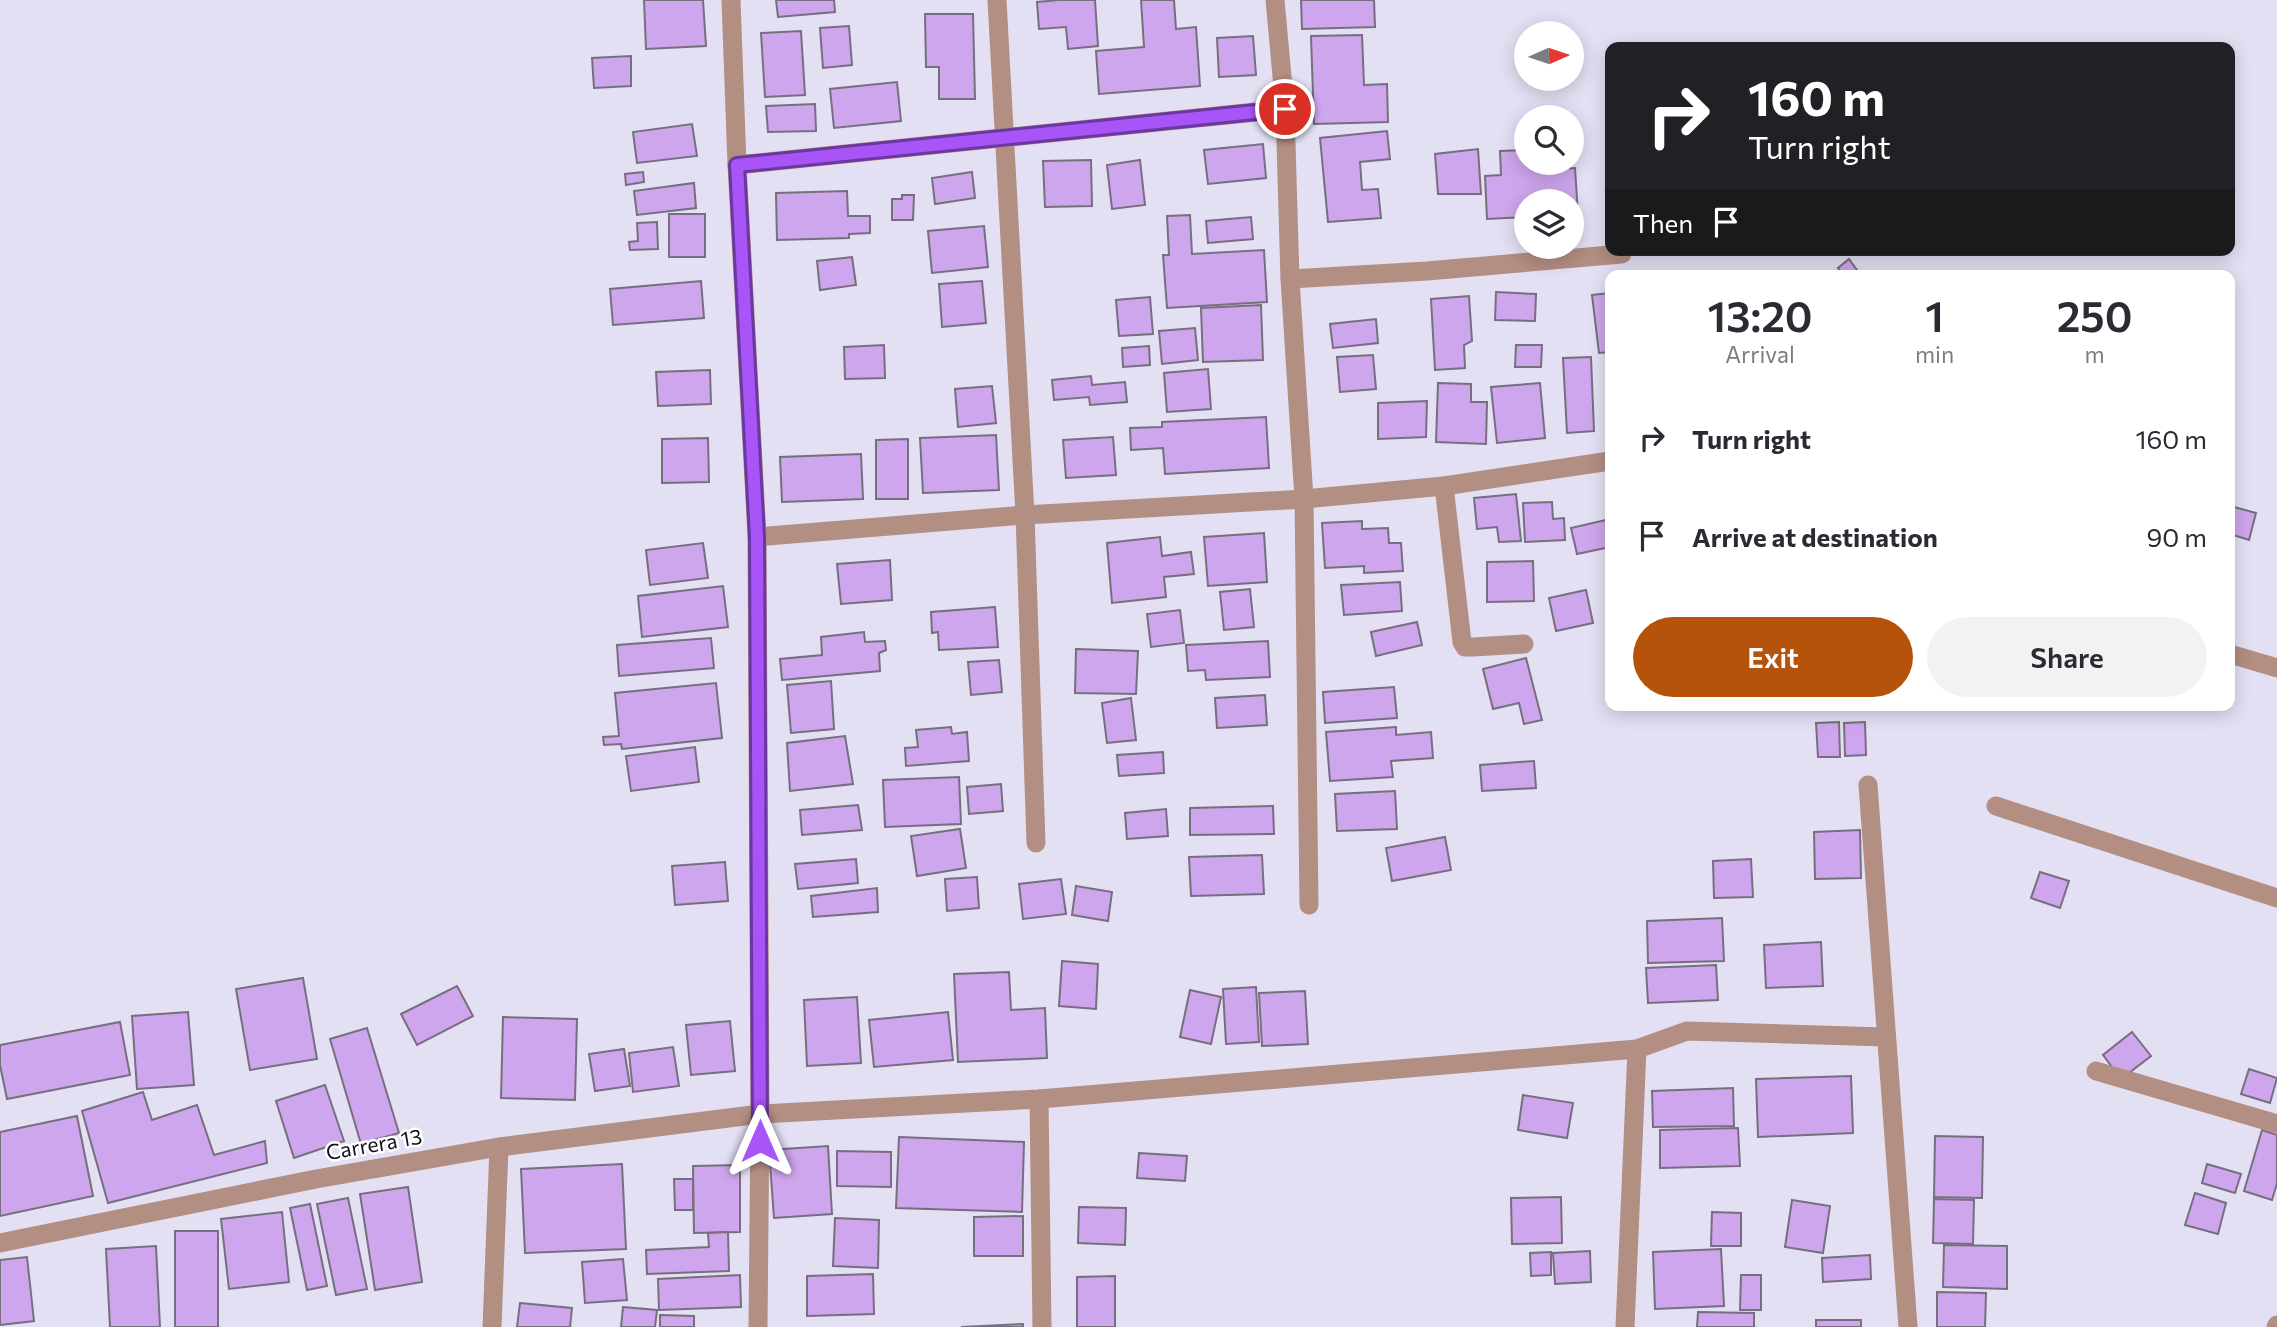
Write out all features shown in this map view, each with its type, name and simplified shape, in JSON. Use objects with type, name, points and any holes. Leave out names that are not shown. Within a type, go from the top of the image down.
[{"type":"street","points":[[731,0],[757,537],[760,1114],[758,1327]]},
{"type":"street","points":[[997,0],[1025,514],[1036,844]]},
{"type":"street","points":[[1275,0],[1285,109],[1290,279],[1304,499],[1308,905]]},
{"type":"street","points":[[737,165],[1285,109]]},
{"type":"street","points":[[1290,279],[1427,271],[1605,255]]},
{"type":"street","points":[[757,537],[1025,514],[1304,499],[1444,486],[1605,462]]},
{"type":"street","points":[[1444,486],[1462,642],[1465,647],[1524,644]]},
{"type":"street","points":[[2235,655],[2277,668]]},
{"type":"street","points":[[1868,785],[1908,1327]]},
{"type":"street","points":[[1996,806],[2277,898]]},
{"type":"street","name":"Carrera 13","points":[[0,1243],[316,1179],[499,1147],[760,1114],[1039,1099],[1637,1049],[1687,1031],[1885,1037]]},
{"type":"street","points":[[1625,1327],[1637,1049]]},
{"type":"street","points":[[2096,1071],[2277,1124]]},
{"type":"street","points":[[1039,1099],[1042,1327]]},
{"type":"street","points":[[492,1327],[499,1147]]},
{"type":"building","points":[[644,0],[703,0],[706,46],[646,49]]},
{"type":"building","points":[[776,0],[834,0],[835,12],[778,17]]},
{"type":"building","points":[[1095,0],[1098,46],[1068,49],[1066,27],[1039,29],[1037,2]]},
{"type":"building","points":[[1141,0],[1174,0],[1176,29],[1196,27],[1200,86],[1099,94],[1096,51],[1144,47]]},
{"type":"building","points":[[1301,0],[1374,0],[1375,27],[1302,29]]},
{"type":"building","points":[[925,14],[973,14],[975,99],[939,99],[939,67],[926,67]]},
{"type":"building","points":[[849,26],[852,65],[823,68],[820,28]]},
{"type":"building","points":[[801,31],[805,95],[765,97],[761,33]]},
{"type":"building","points":[[1362,35],[1364,85],[1387,84],[1388,122],[1314,124],[1311,36]]},
{"type":"building","points":[[1253,36],[1256,75],[1219,77],[1217,38]]},
{"type":"building","points":[[631,56],[631,86],[594,88],[592,58]]},
{"type":"building","points":[[897,82],[901,121],[834,128],[830,89]]},
{"type":"building","points":[[815,104],[816,131],[768,132],[766,106]]},
{"type":"building","points":[[692,124],[697,156],[637,163],[633,132]]},
{"type":"building","points":[[1387,131],[1390,159],[1360,162],[1362,190],[1378,189],[1381,218],[1328,222],[1320,138]]},
{"type":"building","points":[[1263,144],[1266,178],[1208,184],[1204,150]]},
{"type":"building","points":[[1478,149],[1481,194],[1438,194],[1435,154]]},
{"type":"building","points":[[1514,150],[1514,175],[1575,175],[1576,189],[1514,189],[1514,218],[1487,219],[1485,176],[1501,175],[1500,151]]},
{"type":"building","points":[[1091,160],[1092,206],[1045,207],[1043,161]]},
{"type":"building","points":[[1140,160],[1145,205],[1112,209],[1107,165]]},
{"type":"building","points":[[643,172],[644,182],[626,185],[625,174]]},
{"type":"building","points":[[972,172],[975,198],[935,204],[932,178]]},
{"type":"building","points":[[694,183],[696,208],[637,215],[634,191]]},
{"type":"building","points":[[847,191],[848,216],[870,216],[870,233],[849,234],[849,238],[777,240],[776,193]]},
{"type":"building","points":[[902,195],[914,195],[913,220],[892,220],[892,199],[902,199]]},
{"type":"building","points":[[669,214],[705,214],[705,257],[669,257]]},
{"type":"building","points":[[1190,215],[1192,254],[1264,250],[1267,302],[1167,308],[1163,255],[1169,255],[1167,216]]},
{"type":"building","points":[[1251,217],[1253,239],[1208,243],[1206,221]]},
{"type":"building","points":[[657,222],[658,249],[630,250],[629,242],[638,241],[637,223]]},
{"type":"building","points":[[984,226],[988,267],[932,273],[928,231]]},
{"type":"building","points":[[852,257],[856,285],[820,290],[817,261]]},
{"type":"building","points":[[1849,259],[1857,270],[1839,270],[1838,268]]},
{"type":"building","points":[[701,281],[704,318],[613,325],[610,289]]},
{"type":"building","points":[[982,281],[986,323],[942,327],[939,284]]},
{"type":"building","points":[[1496,292],[1536,294],[1535,321],[1495,320]]},
{"type":"building","points":[[1605,294],[1605,352],[1599,353],[1592,295]]},
{"type":"building","points":[[1469,296],[1472,341],[1464,345],[1465,368],[1435,370],[1431,299]]},
{"type":"building","points":[[1150,297],[1153,334],[1119,336],[1116,300]]},
{"type":"building","points":[[1261,305],[1263,360],[1203,362],[1201,308]]},
{"type":"building","points":[[1376,319],[1378,343],[1333,348],[1330,324]]},
{"type":"building","points":[[1195,328],[1198,360],[1162,364],[1159,331]]},
{"type":"building","points":[[884,345],[885,378],[845,379],[844,347]]},
{"type":"building","points":[[1516,345],[1542,345],[1541,367],[1515,367]]},
{"type":"building","points":[[1149,346],[1150,365],[1123,367],[1122,348]]},
{"type":"building","points":[[1373,355],[1376,389],[1340,392],[1337,357]]},
{"type":"building","points":[[1591,357],[1594,431],[1567,433],[1563,358]]},
{"type":"building","points":[[1208,369],[1211,409],[1167,412],[1164,373]]},
{"type":"building","points":[[710,370],[711,404],[658,406],[656,372]]},
{"type":"building","points":[[1091,376],[1092,385],[1125,382],[1127,402],[1090,405],[1089,397],[1054,400],[1052,380]]},
{"type":"building","points":[[1438,383],[1471,384],[1471,402],[1487,402],[1486,444],[1436,442]]},
{"type":"building","points":[[1540,383],[1545,438],[1497,443],[1491,387]]},
{"type":"building","points":[[992,386],[996,423],[958,427],[955,389]]},
{"type":"building","points":[[1427,401],[1426,437],[1378,439],[1378,403]]},
{"type":"building","points":[[1266,417],[1269,468],[1165,474],[1163,448],[1131,450],[1130,428],[1162,427],[1162,422]]},
{"type":"building","points":[[996,435],[999,490],[923,493],[920,438]]},
{"type":"building","points":[[1113,437],[1116,475],[1066,478],[1063,440]]},
{"type":"building","points":[[708,438],[709,482],[662,483],[662,439]]},
{"type":"building","points":[[908,439],[908,499],[876,499],[876,440]]},
{"type":"building","points":[[861,454],[863,499],[782,502],[780,457]]},
{"type":"building","points":[[1516,494],[1521,541],[1499,542],[1497,527],[1477,529],[1474,498]]},
{"type":"building","points":[[1552,502],[1553,519],[1564,518],[1565,540],[1525,542],[1523,503]]},
{"type":"building","points":[[2235,507],[2256,513],[2249,540],[2235,536]]},
{"type":"building","points":[[1605,520],[1605,548],[1577,554],[1571,528]]},
{"type":"building","points":[[1362,521],[1362,529],[1388,528],[1389,543],[1401,543],[1403,571],[1364,573],[1364,566],[1325,568],[1322,523]]},
{"type":"building","points":[[1264,533],[1267,582],[1208,586],[1204,537]]},
{"type":"building","points":[[1160,537],[1162,556],[1191,552],[1194,574],[1164,577],[1166,597],[1112,603],[1107,543]]},
{"type":"building","points":[[703,543],[708,578],[650,585],[646,550]]},
{"type":"building","points":[[890,560],[892,600],[841,604],[837,564]]},
{"type":"building","points":[[1533,561],[1534,601],[1487,602],[1487,562]]},
{"type":"building","points":[[1400,582],[1402,611],[1344,615],[1341,585]]},
{"type":"building","points":[[723,586],[728,627],[642,637],[638,596]]},
{"type":"building","points":[[1250,589],[1254,627],[1224,630],[1220,592]]},
{"type":"building","points":[[1586,590],[1593,623],[1556,631],[1549,598]]},
{"type":"building","points":[[995,607],[998,647],[939,650],[938,632],[932,633],[931,612]]},
{"type":"building","points":[[1180,610],[1184,643],[1151,647],[1147,614]]},
{"type":"building","points":[[1417,622],[1422,645],[1376,656],[1371,632]]},
{"type":"building","points":[[864,632],[865,642],[885,641],[886,650],[879,653],[880,671],[782,680],[780,659],[822,655],[821,637]]},
{"type":"building","points":[[711,638],[714,668],[619,676],[617,645]]},
{"type":"building","points":[[1268,641],[1270,677],[1206,680],[1205,670],[1188,671],[1186,645]]},
{"type":"building","points":[[1076,649],[1138,651],[1136,694],[1075,693]]},
{"type":"building","points":[[1526,658],[1542,720],[1524,724],[1519,703],[1493,709],[1483,669]]},
{"type":"building","points":[[999,660],[1002,692],[971,695],[968,662]]},
{"type":"building","points":[[831,681],[834,729],[791,733],[787,685]]},
{"type":"building","points":[[716,683],[722,738],[622,749],[621,744],[604,745],[603,737],[619,736],[615,693]]},
{"type":"building","points":[[1394,687],[1397,718],[1325,723],[1323,692]]},
{"type":"building","points":[[1265,695],[1267,725],[1217,728],[1215,698]]},
{"type":"building","points":[[1131,698],[1136,740],[1107,743],[1102,703]]},
{"type":"building","points":[[1839,722],[1840,757],[1818,757],[1816,723]]},
{"type":"building","points":[[1865,722],[1866,755],[1845,756],[1844,723]]},
{"type":"building","points":[[951,727],[952,734],[967,732],[969,761],[906,766],[905,748],[918,747],[916,730]]},
{"type":"building","points":[[1396,727],[1396,735],[1431,732],[1433,758],[1391,761],[1393,777],[1330,781],[1326,732]]},
{"type":"building","points":[[845,736],[853,784],[790,791],[787,743]]},
{"type":"building","points":[[695,747],[699,782],[631,791],[626,756]]},
{"type":"building","points":[[1163,752],[1164,773],[1119,776],[1117,755]]},
{"type":"building","points":[[1534,761],[1536,788],[1482,791],[1480,765]]},
{"type":"building","points":[[959,777],[961,824],[885,827],[883,780]]},
{"type":"building","points":[[1001,784],[1003,811],[969,814],[967,787]]},
{"type":"building","points":[[1395,791],[1397,829],[1337,831],[1335,794]]},
{"type":"building","points":[[858,805],[862,830],[802,835],[800,810]]},
{"type":"building","points":[[1273,806],[1274,834],[1190,835],[1190,808]]},
{"type":"building","points":[[1166,809],[1168,836],[1127,839],[1125,813]]},
{"type":"building","points":[[960,829],[966,868],[917,876],[911,836]]},
{"type":"building","points":[[1860,830],[1861,878],[1815,879],[1814,832]]},
{"type":"building","points":[[1445,837],[1451,870],[1392,881],[1386,848]]},
{"type":"building","points":[[1262,855],[1264,894],[1191,896],[1189,857]]},
{"type":"building","points":[[856,859],[858,883],[798,889],[795,864]]},
{"type":"building","points":[[1751,859],[1753,897],[1714,898],[1713,861]]},
{"type":"building","points":[[725,862],[728,901],[675,905],[672,866]]},
{"type":"building","points":[[2040,872],[2069,881],[2060,908],[2031,898]]},
{"type":"building","points":[[977,877],[979,908],[947,911],[945,879]]},
{"type":"building","points":[[1061,879],[1066,914],[1023,919],[1019,884]]},
{"type":"building","points":[[1076,886],[1112,892],[1108,921],[1072,915]]},
{"type":"building","points":[[877,888],[878,912],[813,917],[811,896]]},
{"type":"building","points":[[1722,918],[1724,961],[1648,963],[1647,921]]},
{"type":"building","points":[[1821,942],[1823,986],[1766,988],[1764,945]]},
{"type":"building","points":[[1062,961],[1098,964],[1096,1009],[1059,1006]]},
{"type":"building","points":[[1716,965],[1718,1000],[1648,1003],[1646,968]]},
{"type":"building","points":[[1009,972],[1011,1010],[1045,1008],[1047,1058],[958,1062],[954,974]]},
{"type":"building","points":[[303,978],[317,1059],[250,1070],[236,989]]},
{"type":"building","points":[[457,986],[473,1016],[417,1045],[401,1014]]},
{"type":"building","points":[[1256,987],[1259,1042],[1226,1044],[1223,989]]},
{"type":"building","points":[[1190,990],[1221,997],[1211,1044],[1180,1037]]},
{"type":"building","points":[[1305,991],[1308,1044],[1262,1046],[1259,993]]},
{"type":"building","points":[[857,997],[861,1063],[807,1066],[804,1000]]},
{"type":"building","points":[[188,1012],[194,1085],[137,1089],[132,1016]]},
{"type":"building","points":[[948,1012],[953,1060],[874,1067],[869,1020]]},
{"type":"building","points":[[503,1017],[577,1019],[575,1100],[501,1098]]},
{"type":"building","points":[[730,1021],[735,1071],[691,1075],[686,1025]]},
{"type":"building","points":[[120,1022],[130,1075],[7,1099],[0,1065],[0,1045]]},
{"type":"building","points":[[367,1028],[399,1133],[361,1144],[330,1039]]},
{"type":"building","points":[[2132,1032],[2151,1056],[2121,1079],[2103,1055]]},
{"type":"building","points":[[673,1047],[679,1086],[633,1092],[629,1053]]},
{"type":"building","points":[[624,1049],[630,1086],[595,1091],[589,1054]]},
{"type":"building","points":[[2249,1069],[2277,1078],[2270,1103],[2241,1094]]},
{"type":"building","points":[[1851,1076],[1853,1133],[1758,1137],[1756,1079]]},
{"type":"building","points":[[325,1085],[344,1141],[294,1158],[276,1101]]},
{"type":"building","points":[[1733,1088],[1734,1126],[1653,1127],[1652,1091]]},
{"type":"building","points":[[143,1092],[152,1120],[197,1105],[214,1155],[265,1141],[267,1163],[108,1203],[82,1111]]},
{"type":"building","points":[[1523,1095],[1573,1103],[1567,1138],[1518,1130]]},
{"type":"building","points":[[77,1116],[93,1196],[0,1216],[0,1132]]},
{"type":"building","points":[[1738,1128],[1740,1166],[1660,1168],[1660,1130]]},
{"type":"building","points":[[2262,1130],[2277,1135],[2277,1183],[2272,1200],[2244,1191]]},
{"type":"building","points":[[1935,1136],[1983,1137],[1982,1198],[1934,1197]]},
{"type":"building","points":[[899,1137],[1024,1142],[1022,1212],[896,1208]]},
{"type":"building","points":[[828,1146],[832,1214],[774,1218],[769,1150]]},
{"type":"building","points":[[837,1151],[891,1152],[891,1187],[837,1186]]},
{"type":"building","points":[[1139,1153],[1187,1156],[1185,1181],[1137,1178]]},
{"type":"building","points":[[622,1164],[626,1249],[525,1253],[521,1169]]},
{"type":"building","points":[[2207,1164],[2241,1174],[2235,1193],[2202,1183]]},
{"type":"building","points":[[740,1165],[740,1232],[694,1233],[693,1166]]},
{"type":"building","points":[[674,1179],[693,1179],[693,1210],[675,1210]]},
{"type":"building","points":[[408,1187],[422,1282],[375,1290],[360,1194]]},
{"type":"building","points":[[2195,1193],[2226,1203],[2218,1234],[2185,1225]]},
{"type":"building","points":[[1561,1197],[1562,1243],[1512,1244],[1511,1198]]},
{"type":"building","points":[[348,1198],[367,1289],[336,1295],[317,1204]]},
{"type":"building","points":[[1934,1199],[1974,1200],[1973,1244],[1933,1243]]},
{"type":"building","points":[[1792,1200],[1830,1206],[1823,1253],[1785,1247]]},
{"type":"building","points":[[310,1204],[327,1286],[307,1290],[290,1208]]},
{"type":"building","points":[[1079,1207],[1126,1208],[1125,1245],[1078,1243]]},
{"type":"building","points":[[282,1212],[289,1282],[229,1289],[221,1219]]},
{"type":"building","points":[[1712,1212],[1741,1213],[1741,1246],[1711,1246]]},
{"type":"building","points":[[1023,1216],[1023,1256],[974,1256],[974,1217]]},
{"type":"building","points":[[835,1218],[879,1220],[878,1268],[833,1266]]},
{"type":"building","points":[[175,1231],[218,1231],[218,1327],[175,1327]]},
{"type":"building","points":[[728,1232],[729,1271],[647,1274],[646,1250],[709,1247],[708,1233]]},
{"type":"building","points":[[1944,1245],[2007,1246],[2007,1289],[1943,1287]]},
{"type":"building","points":[[156,1246],[160,1327],[110,1327],[106,1249]]},
{"type":"building","points":[[1721,1249],[1724,1306],[1655,1309],[1653,1252]]},
{"type":"building","points":[[1590,1251],[1591,1282],[1555,1284],[1553,1253]]},
{"type":"building","points":[[1551,1252],[1551,1275],[1531,1276],[1530,1253]]},
{"type":"building","points":[[1870,1255],[1871,1279],[1823,1282],[1822,1258]]},
{"type":"building","points":[[27,1257],[34,1321],[0,1325],[0,1260]]},
{"type":"building","points":[[623,1259],[627,1300],[585,1303],[582,1262]]},
{"type":"building","points":[[873,1274],[874,1314],[807,1316],[807,1276]]},
{"type":"building","points":[[740,1275],[741,1307],[659,1310],[658,1279]]},
{"type":"building","points":[[1741,1275],[1761,1275],[1761,1310],[1740,1310]]},
{"type":"building","points":[[1115,1276],[1115,1327],[1077,1327],[1077,1277]]},
{"type":"building","points":[[1937,1292],[1986,1293],[1985,1327],[1937,1327]]},
{"type":"building","points":[[520,1303],[572,1308],[570,1327],[517,1327]]},
{"type":"building","points":[[623,1307],[657,1310],[655,1327],[621,1327]]},
{"type":"building","points":[[1698,1312],[1754,1313],[1754,1327],[1697,1327]]},
{"type":"building","points":[[660,1315],[694,1316],[694,1327],[660,1327]]},
{"type":"building","points":[[1816,1320],[1861,1320],[1861,1327],[1816,1327]]},
{"type":"building","points":[[1023,1324],[1023,1327],[961,1327]]},
{"type":"route","points":[[760,1141],[757,537],[737,165],[1285,109]]}]
